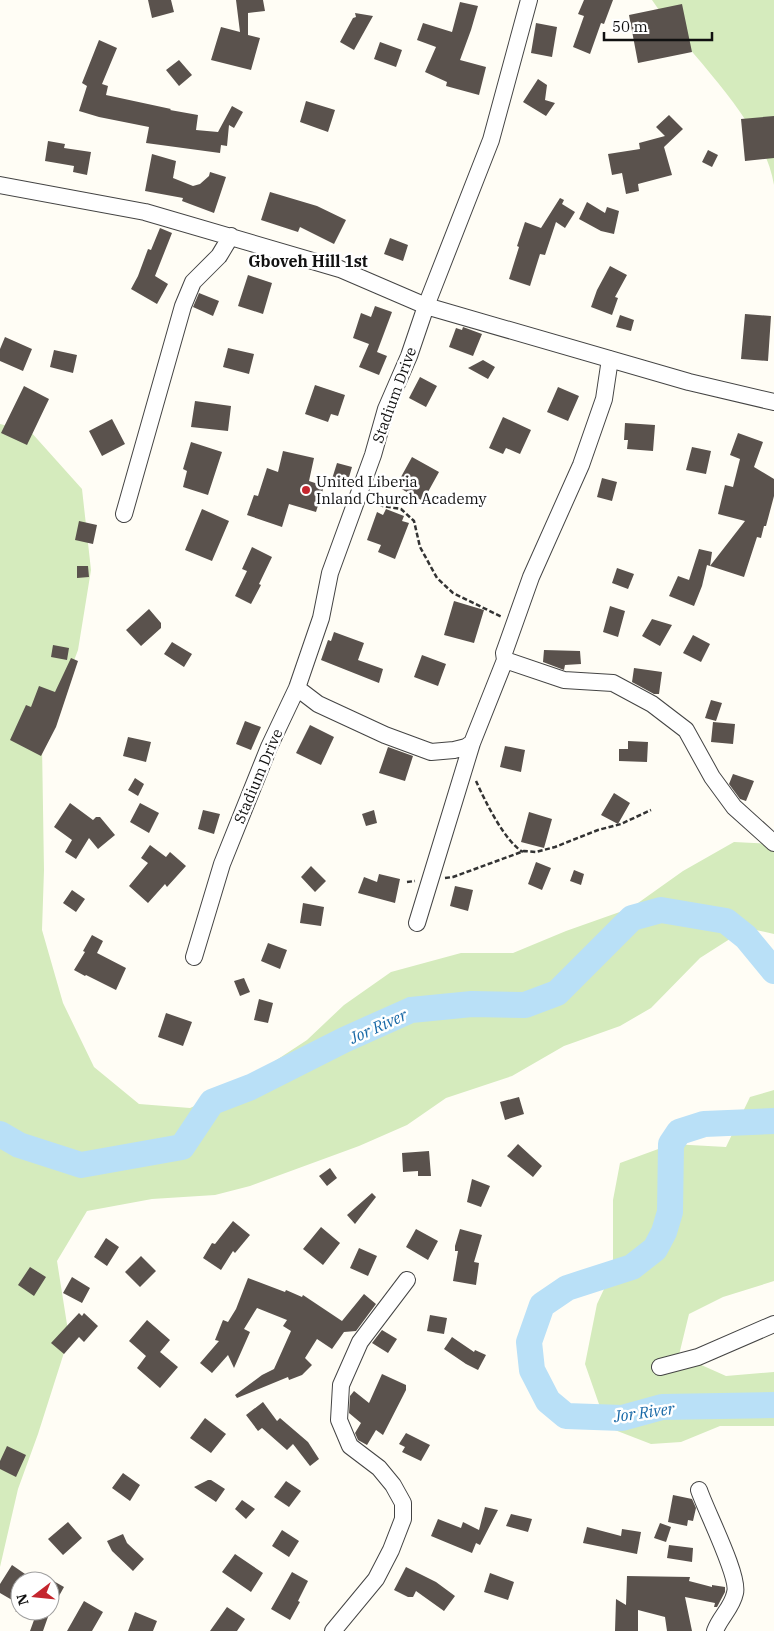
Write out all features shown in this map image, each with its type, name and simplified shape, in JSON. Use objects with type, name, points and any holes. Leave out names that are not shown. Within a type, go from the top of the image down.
[{"type":"street","name":"Stadium Drive","points":[[194,957],[222,864],[270,747],[297,688],[321,618],[330,573],[373,455],[386,409],[409,356],[426,306],[491,140],[530,0]]},
{"type":"street","points":[[0,185],[145,212],[340,268],[426,306],[689,382],[774,402]]},
{"type":"street","points":[[124,514],[183,306],[193,282],[219,256],[230,236]]},
{"type":"street","points":[[417,922],[472,743],[505,660],[504,653],[514,624],[532,577],[581,465],[604,399],[610,359]]},
{"type":"street","points":[[505,660],[564,680],[612,683],[652,704],[686,730],[712,777],[734,807],[774,842]]},
{"type":"street","points":[[297,688],[318,704],[385,735],[431,752],[466,748],[472,743]]},
{"type":"street","points":[[333,1631],[376,1579],[403,1519],[403,1503],[393,1485],[379,1468],[350,1446],[339,1420],[342,1385],[360,1342],[407,1280]]},
{"type":"street","points":[[660,1367],[698,1357],[774,1324]]},
{"type":"street","points":[[699,1490],[733,1574],[736,1591],[732,1604],[718,1622],[715,1631]]},
{"type":"path","points":[[358,495],[383,506],[401,509],[414,521],[420,547],[436,578],[453,593],[514,624]]},
{"type":"path","points":[[467,761],[487,804],[514,847],[523,852]]},
{"type":"path","points":[[407,882],[452,877],[523,852],[536,852],[555,848],[598,830],[621,824],[651,810]]},
{"type":"green space","points":[[652,0],[774,0],[774,185],[767,160],[756,136],[723,89]]},
{"type":"green space","points":[[0,424],[30,431],[82,489],[91,570],[78,650],[42,745],[44,870],[42,930],[63,1003],[94,1067],[139,1104],[190,1108],[231,1090],[307,1040],[344,1005],[391,972],[461,953],[513,953],[566,931],[631,908],[683,871],[734,842],[774,844],[774,934],[747,928],[700,958],[651,1008],[620,1026],[564,1046],[512,1076],[446,1098],[407,1125],[359,1146],[250,1186],[215,1195],[152,1199],[87,1211],[57,1261],[69,1337],[18,1489],[0,1567]]},
{"type":"green space","points":[[774,1090],[774,1281],[723,1297],[689,1314],[679,1355],[726,1376],[774,1372],[774,1426],[720,1426],[681,1442],[651,1444],[607,1427],[585,1364],[597,1304],[613,1270],[613,1200],[620,1163],[672,1144],[726,1147],[750,1097]]},
{"type":"building","points":[[148,0],[171,0],[174,12],[152,18]]},
{"type":"building","points":[[236,0],[263,0],[265,11],[248,13],[248,35],[260,38],[251,70],[211,60],[221,27],[240,32]]},
{"type":"building","points":[[584,0],[613,0],[604,24],[601,23],[590,54],[573,47],[584,16],[578,14]]},
{"type":"building","points":[[460,2],[478,6],[460,60],[486,67],[479,95],[446,86],[447,82],[425,72],[436,47],[417,40],[423,23],[452,32]]},
{"type":"building","points":[[682,4],[692,52],[638,63],[629,15]]},
{"type":"building","points":[[355,13],[373,16],[354,50],[340,42],[353,18],[356,17]]},
{"type":"building","points":[[536,23],[557,27],[552,57],[531,53]]},
{"type":"building","points":[[99,40],[117,48],[102,84],[108,86],[106,95],[198,115],[196,130],[218,132],[232,106],[243,112],[234,128],[229,125],[227,146],[221,145],[220,153],[146,143],[149,127],[79,111],[87,86],[82,83]]},
{"type":"building","points":[[380,42],[402,50],[396,67],[374,59]]},
{"type":"building","points":[[179,60],[192,75],[179,86],[166,70]]},
{"type":"building","points":[[538,79],[547,85],[545,100],[555,103],[546,116],[523,102]]},
{"type":"building","points":[[306,101],[335,110],[328,132],[300,122]]},
{"type":"building","points":[[669,115],[683,129],[664,147],[672,175],[638,184],[639,191],[626,194],[622,173],[612,175],[608,154],[640,149],[639,143],[665,136],[656,127]]},
{"type":"building","points":[[774,116],[774,158],[745,161],[741,119]]},
{"type":"building","points":[[48,141],[65,144],[64,148],[91,152],[87,175],[73,172],[74,166],[45,161]]},
{"type":"building","points":[[708,150],[718,155],[712,167],[702,162]]},
{"type":"building","points":[[152,154],[176,161],[173,178],[193,186],[200,184],[209,176],[210,172],[226,177],[214,213],[182,201],[183,198],[145,191]]},
{"type":"building","points":[[270,192],[317,206],[346,220],[334,244],[300,227],[298,232],[261,220]]},
{"type":"building","points":[[560,198],[564,200],[562,204],[575,212],[565,228],[556,222],[545,255],[540,254],[530,286],[509,279],[525,222],[541,228]]},
{"type":"building","points":[[587,202],[605,213],[607,207],[619,211],[614,234],[601,231],[579,219]]},
{"type":"building","points":[[160,228],[172,233],[155,276],[168,284],[157,304],[131,289],[148,249],[151,250]]},
{"type":"building","points":[[390,238],[408,245],[403,261],[384,254]]},
{"type":"building","points":[[610,266],[627,275],[615,297],[618,298],[612,315],[591,307],[597,290]]},
{"type":"building","points":[[248,275],[272,283],[263,314],[238,306]]},
{"type":"building","points":[[199,293],[219,301],[213,316],[193,307]]},
{"type":"building","points":[[375,306],[392,312],[377,352],[387,356],[379,375],[359,367],[369,344],[353,338],[361,313],[371,317]]},
{"type":"building","points":[[745,314],[771,316],[768,361],[741,359]]},
{"type":"building","points":[[620,315],[634,320],[631,331],[616,327]]},
{"type":"building","points":[[463,327],[482,334],[473,356],[449,347],[456,328],[462,330]]},
{"type":"building","points":[[5,337],[32,349],[23,371],[0,361],[0,349]]},
{"type":"building","points":[[228,348],[254,354],[249,374],[223,367]]},
{"type":"building","points":[[54,350],[77,355],[73,373],[50,367]]},
{"type":"building","points":[[483,360],[495,367],[488,379],[468,368]]},
{"type":"building","points":[[420,377],[437,386],[426,407],[409,398]]},
{"type":"building","points":[[315,385],[345,395],[338,416],[331,414],[328,422],[305,414]]},
{"type":"building","points":[[24,386],[49,399],[27,445],[1,433]]},
{"type":"building","points":[[558,387],[579,396],[568,421],[547,412]]},
{"type":"building","points":[[195,401],[231,406],[228,431],[191,427]]},
{"type":"building","points":[[503,417],[531,430],[520,454],[506,448],[503,454],[489,448]]},
{"type":"building","points":[[112,419],[125,444],[102,456],[89,431]]},
{"type":"building","points":[[625,423],[655,425],[653,451],[627,449],[628,440],[624,440]]},
{"type":"building","points":[[738,433],[763,442],[754,467],[774,479],[774,496],[766,526],[764,526],[761,538],[757,537],[744,577],[710,566],[745,521],[718,514],[725,485],[733,487],[740,459],[730,455]]},
{"type":"building","points":[[191,442],[222,452],[208,495],[183,487],[187,471],[183,469]]},
{"type":"building","points":[[692,447],[711,451],[706,474],[686,470]]},
{"type":"building","points":[[283,451],[314,458],[309,481],[324,486],[316,512],[289,504],[282,527],[247,515],[254,495],[258,496],[267,468],[278,472]]},
{"type":"building","points":[[412,457],[439,472],[423,501],[396,486]]},
{"type":"building","points":[[337,463],[352,467],[347,484],[332,479]]},
{"type":"building","points":[[602,478],[617,482],[612,501],[597,497]]},
{"type":"building","points":[[202,509],[229,521],[212,561],[185,550]]},
{"type":"building","points":[[386,509],[404,516],[402,521],[409,523],[395,559],[378,552],[381,545],[367,540],[377,512],[383,515]]},
{"type":"building","points":[[79,521],[97,525],[93,544],[75,540]]},
{"type":"building","points":[[252,547],[272,557],[251,604],[235,596],[247,571],[242,569]]},
{"type":"building","points":[[699,549],[712,552],[710,566],[707,565],[702,586],[694,606],[669,596],[678,576],[689,580]]},
{"type":"building","points":[[77,566],[88,566],[89,577],[77,578]]},
{"type":"building","points":[[617,568],[634,574],[628,589],[612,583]]},
{"type":"building","points":[[454,601],[484,610],[474,643],[444,635]]},
{"type":"building","points":[[610,606],[625,611],[618,637],[603,632]]},
{"type":"building","points":[[149,609],[161,623],[161,628],[141,646],[126,630]]},
{"type":"building","points":[[652,619],[672,625],[660,646],[642,636]]},
{"type":"building","points":[[334,632],[364,643],[358,660],[383,669],[379,683],[321,660],[328,640],[331,641]]},
{"type":"building","points":[[693,635],[710,644],[701,662],[683,653]]},
{"type":"building","points":[[172,642],[192,654],[184,667],[164,654]]},
{"type":"building","points":[[53,645],[69,648],[67,660],[51,657]]},
{"type":"building","points":[[544,650],[580,651],[581,664],[565,665],[564,670],[543,662]]},
{"type":"building","points":[[422,655],[446,664],[438,686],[414,677]]},
{"type":"building","points":[[71,658],[78,661],[56,727],[41,756],[10,740],[26,705],[31,707],[39,686],[55,692]]},
{"type":"building","points":[[634,668],[662,672],[659,694],[654,694],[632,682]]},
{"type":"building","points":[[711,700],[722,703],[716,721],[705,718]]},
{"type":"building","points":[[245,721],[261,727],[251,750],[236,744]]},
{"type":"building","points":[[713,722],[735,724],[733,744],[711,742]]},
{"type":"building","points":[[310,725],[334,737],[321,765],[296,753]]},
{"type":"building","points":[[128,737],[151,742],[146,762],[123,756]]},
{"type":"building","points":[[628,741],[648,742],[647,762],[619,761],[619,749],[628,749]]},
{"type":"building","points":[[505,746],[525,750],[521,772],[500,767]]},
{"type":"building","points":[[388,747],[413,756],[405,781],[379,773]]},
{"type":"building","points":[[733,774],[754,781],[746,801],[740,799],[729,784]]},
{"type":"building","points":[[135,778],[144,784],[138,796],[128,790]]},
{"type":"building","points":[[614,793],[630,803],[618,824],[601,815]]},
{"type":"building","points":[[70,803],[93,820],[96,817],[100,817],[115,835],[98,849],[89,838],[76,859],[65,852],[72,840],[54,827]]},
{"type":"building","points":[[140,803],[159,813],[149,833],[130,822]]},
{"type":"building","points":[[203,810],[220,814],[214,834],[198,829]]},
{"type":"building","points":[[374,810],[377,823],[366,826],[362,814]]},
{"type":"building","points":[[529,812],[552,819],[544,848],[521,842]]},
{"type":"building","points":[[150,845],[166,857],[170,852],[186,866],[167,887],[165,884],[148,903],[129,886],[148,863],[141,858]]},
{"type":"building","points":[[536,862],[551,868],[542,890],[528,884]]},
{"type":"building","points":[[311,866],[326,881],[315,892],[301,877]]},
{"type":"building","points":[[574,870],[584,874],[581,885],[570,881]]},
{"type":"building","points":[[379,874],[400,879],[395,903],[358,893],[364,877],[377,882]]},
{"type":"building","points":[[455,886],[473,890],[468,911],[450,906]]},
{"type":"building","points":[[72,890],[85,899],[76,912],[63,903]]},
{"type":"building","points":[[303,903],[324,907],[321,926],[300,923]]},
{"type":"building","points":[[92,935],[103,941],[97,953],[126,968],[116,990],[74,970],[85,952],[83,951]]},
{"type":"building","points":[[268,943],[287,950],[280,969],[261,961]]},
{"type":"building","points":[[244,978],[250,992],[240,996],[234,981]]},
{"type":"building","points":[[259,999],[273,1003],[268,1023],[254,1020]]},
{"type":"building","points":[[166,1013],[192,1022],[183,1046],[158,1037]]},
{"type":"building","points":[[519,1097],[524,1114],[505,1120],[500,1102]]},
{"type":"building","points":[[518,1144],[542,1166],[533,1177],[507,1156]]},
{"type":"building","points":[[429,1151],[431,1176],[418,1176],[418,1171],[403,1172],[402,1153]]},
{"type":"building","points":[[330,1168],[337,1178],[327,1186],[319,1176]]},
{"type":"building","points":[[472,1179],[490,1186],[481,1207],[467,1202]]},
{"type":"building","points":[[372,1193],[376,1197],[355,1224],[347,1215]]},
{"type":"building","points":[[233,1221],[250,1235],[235,1253],[233,1251],[221,1270],[203,1258],[212,1243],[215,1244]]},
{"type":"building","points":[[321,1227],[340,1243],[323,1265],[303,1249]]},
{"type":"building","points":[[416,1229],[438,1241],[428,1260],[406,1247]]},
{"type":"building","points":[[460,1229],[482,1235],[474,1262],[479,1263],[476,1285],[453,1281],[458,1251],[455,1251],[455,1246]]},
{"type":"building","points":[[106,1238],[119,1247],[107,1266],[94,1257]]},
{"type":"building","points":[[359,1248],[377,1256],[368,1276],[350,1268]]},
{"type":"building","points":[[141,1256],[156,1271],[140,1287],[125,1272]]},
{"type":"building","points":[[30,1267],[46,1277],[34,1296],[18,1285]]},
{"type":"building","points":[[72,1277],[90,1288],[82,1303],[63,1293]]},
{"type":"building","points":[[248,1278],[285,1292],[286,1290],[302,1297],[303,1295],[342,1321],[364,1294],[376,1304],[356,1331],[344,1332],[332,1349],[317,1339],[305,1358],[312,1365],[302,1375],[289,1380],[288,1377],[237,1398],[235,1395],[262,1375],[274,1369],[291,1331],[283,1326],[287,1320],[257,1308],[244,1329],[250,1332],[234,1368],[228,1355],[212,1373],[200,1363],[219,1341],[215,1340],[223,1320],[228,1322],[236,1309]]},
{"type":"building","points":[[79,1313],[82,1316],[84,1313],[98,1326],[84,1342],[79,1337],[64,1354],[51,1343]]},
{"type":"building","points":[[430,1315],[447,1318],[444,1334],[427,1331]]},
{"type":"building","points":[[147,1320],[170,1340],[160,1352],[178,1367],[160,1388],[137,1368],[146,1356],[129,1341]]},
{"type":"building","points":[[382,1330],[397,1339],[388,1353],[372,1343]]},
{"type":"building","points":[[452,1337],[474,1352],[475,1350],[486,1355],[478,1370],[444,1349]]},
{"type":"building","points":[[382,1374],[406,1385],[406,1390],[383,1435],[376,1430],[367,1445],[358,1440],[355,1433],[361,1423],[349,1413],[350,1396],[354,1391],[369,1403]]},
{"type":"building","points":[[263,1402],[277,1421],[280,1418],[308,1442],[319,1459],[310,1466],[293,1444],[287,1450],[262,1428],[258,1431],[246,1415]]},
{"type":"building","points":[[205,1418],[226,1434],[211,1453],[190,1438]]},
{"type":"building","points":[[406,1433],[430,1445],[421,1461],[402,1452],[405,1447],[399,1444]]},
{"type":"building","points":[[7,1446],[26,1455],[16,1477],[0,1469],[0,1461]]},
{"type":"building","points":[[123,1473],[140,1485],[130,1501],[112,1488]]},
{"type":"building","points":[[208,1480],[225,1489],[216,1502],[194,1487]]},
{"type":"building","points":[[286,1481],[301,1491],[289,1507],[274,1497]]},
{"type":"building","points":[[673,1495],[692,1499],[696,1508],[693,1521],[688,1520],[687,1526],[668,1522]]},
{"type":"building","points":[[242,1500],[255,1509],[246,1519],[235,1509]]},
{"type":"building","points":[[485,1507],[498,1510],[480,1545],[476,1543],[472,1553],[431,1536],[438,1519],[461,1528],[463,1522],[479,1530]]},
{"type":"building","points":[[511,1514],[532,1519],[528,1532],[506,1526]]},
{"type":"building","points":[[68,1522],[82,1538],[63,1555],[48,1539]]},
{"type":"building","points":[[660,1523],[671,1527],[666,1542],[654,1538]]},
{"type":"building","points":[[587,1527],[621,1536],[622,1529],[641,1532],[637,1554],[583,1543]]},
{"type":"building","points":[[282,1530],[299,1541],[289,1557],[272,1546]]},
{"type":"building","points":[[123,1534],[127,1543],[144,1559],[133,1571],[112,1551],[107,1541]]},
{"type":"building","points":[[669,1545],[693,1548],[692,1562],[667,1558]]},
{"type":"building","points":[[235,1554],[263,1573],[251,1592],[222,1572]]},
{"type":"building","points":[[12,1565],[21,1571],[10,1571],[10,1599],[0,1593],[0,1584]]},
{"type":"building","points":[[406,1567],[436,1582],[455,1596],[444,1611],[416,1591],[413,1597],[408,1597],[394,1590]]},
{"type":"building","points":[[292,1572],[308,1581],[298,1601],[300,1602],[290,1620],[271,1609]]},
{"type":"building","points":[[490,1573],[514,1582],[508,1600],[484,1592]]},
{"type":"building","points":[[627,1576],[690,1577],[689,1581],[712,1587],[712,1585],[725,1587],[725,1592],[717,1607],[714,1607],[715,1603],[685,1597],[692,1631],[667,1631],[665,1617],[638,1610],[638,1631],[615,1631],[616,1599],[626,1605]]},
{"type":"building","points":[[60,1585],[64,1587],[60,1594]]},
{"type":"building","points":[[84,1601],[103,1612],[92,1631],[67,1631]]},
{"type":"building","points":[[227,1607],[245,1619],[237,1631],[210,1631]]},
{"type":"building","points":[[135,1612],[157,1621],[153,1631],[128,1631]]},
{"type":"building","points":[[34,1621],[47,1621],[43,1631],[30,1631]]},
{"type":"waterway","name":"Jor River","points":[[0,1134],[19,1145],[81,1165],[182,1147],[212,1102],[251,1087],[344,1040],[411,1010],[472,1004],[525,1005],[557,993],[632,918],[661,910],[726,921],[746,937],[774,971]]},
{"type":"waterway","name":"Jor River","points":[[774,1121],[704,1124],[679,1132],[671,1144],[670,1212],[664,1232],[655,1249],[632,1267],[567,1288],[542,1305],[529,1342],[532,1370],[548,1401],[566,1416],[622,1418],[662,1407],[774,1405]]},
{"type":"place","name":"United Liberia Inland Church Academy","points":[[306,490]]},
{"type":"district","name":"Gboveh Hill 1st","points":[[308,261]]}]
